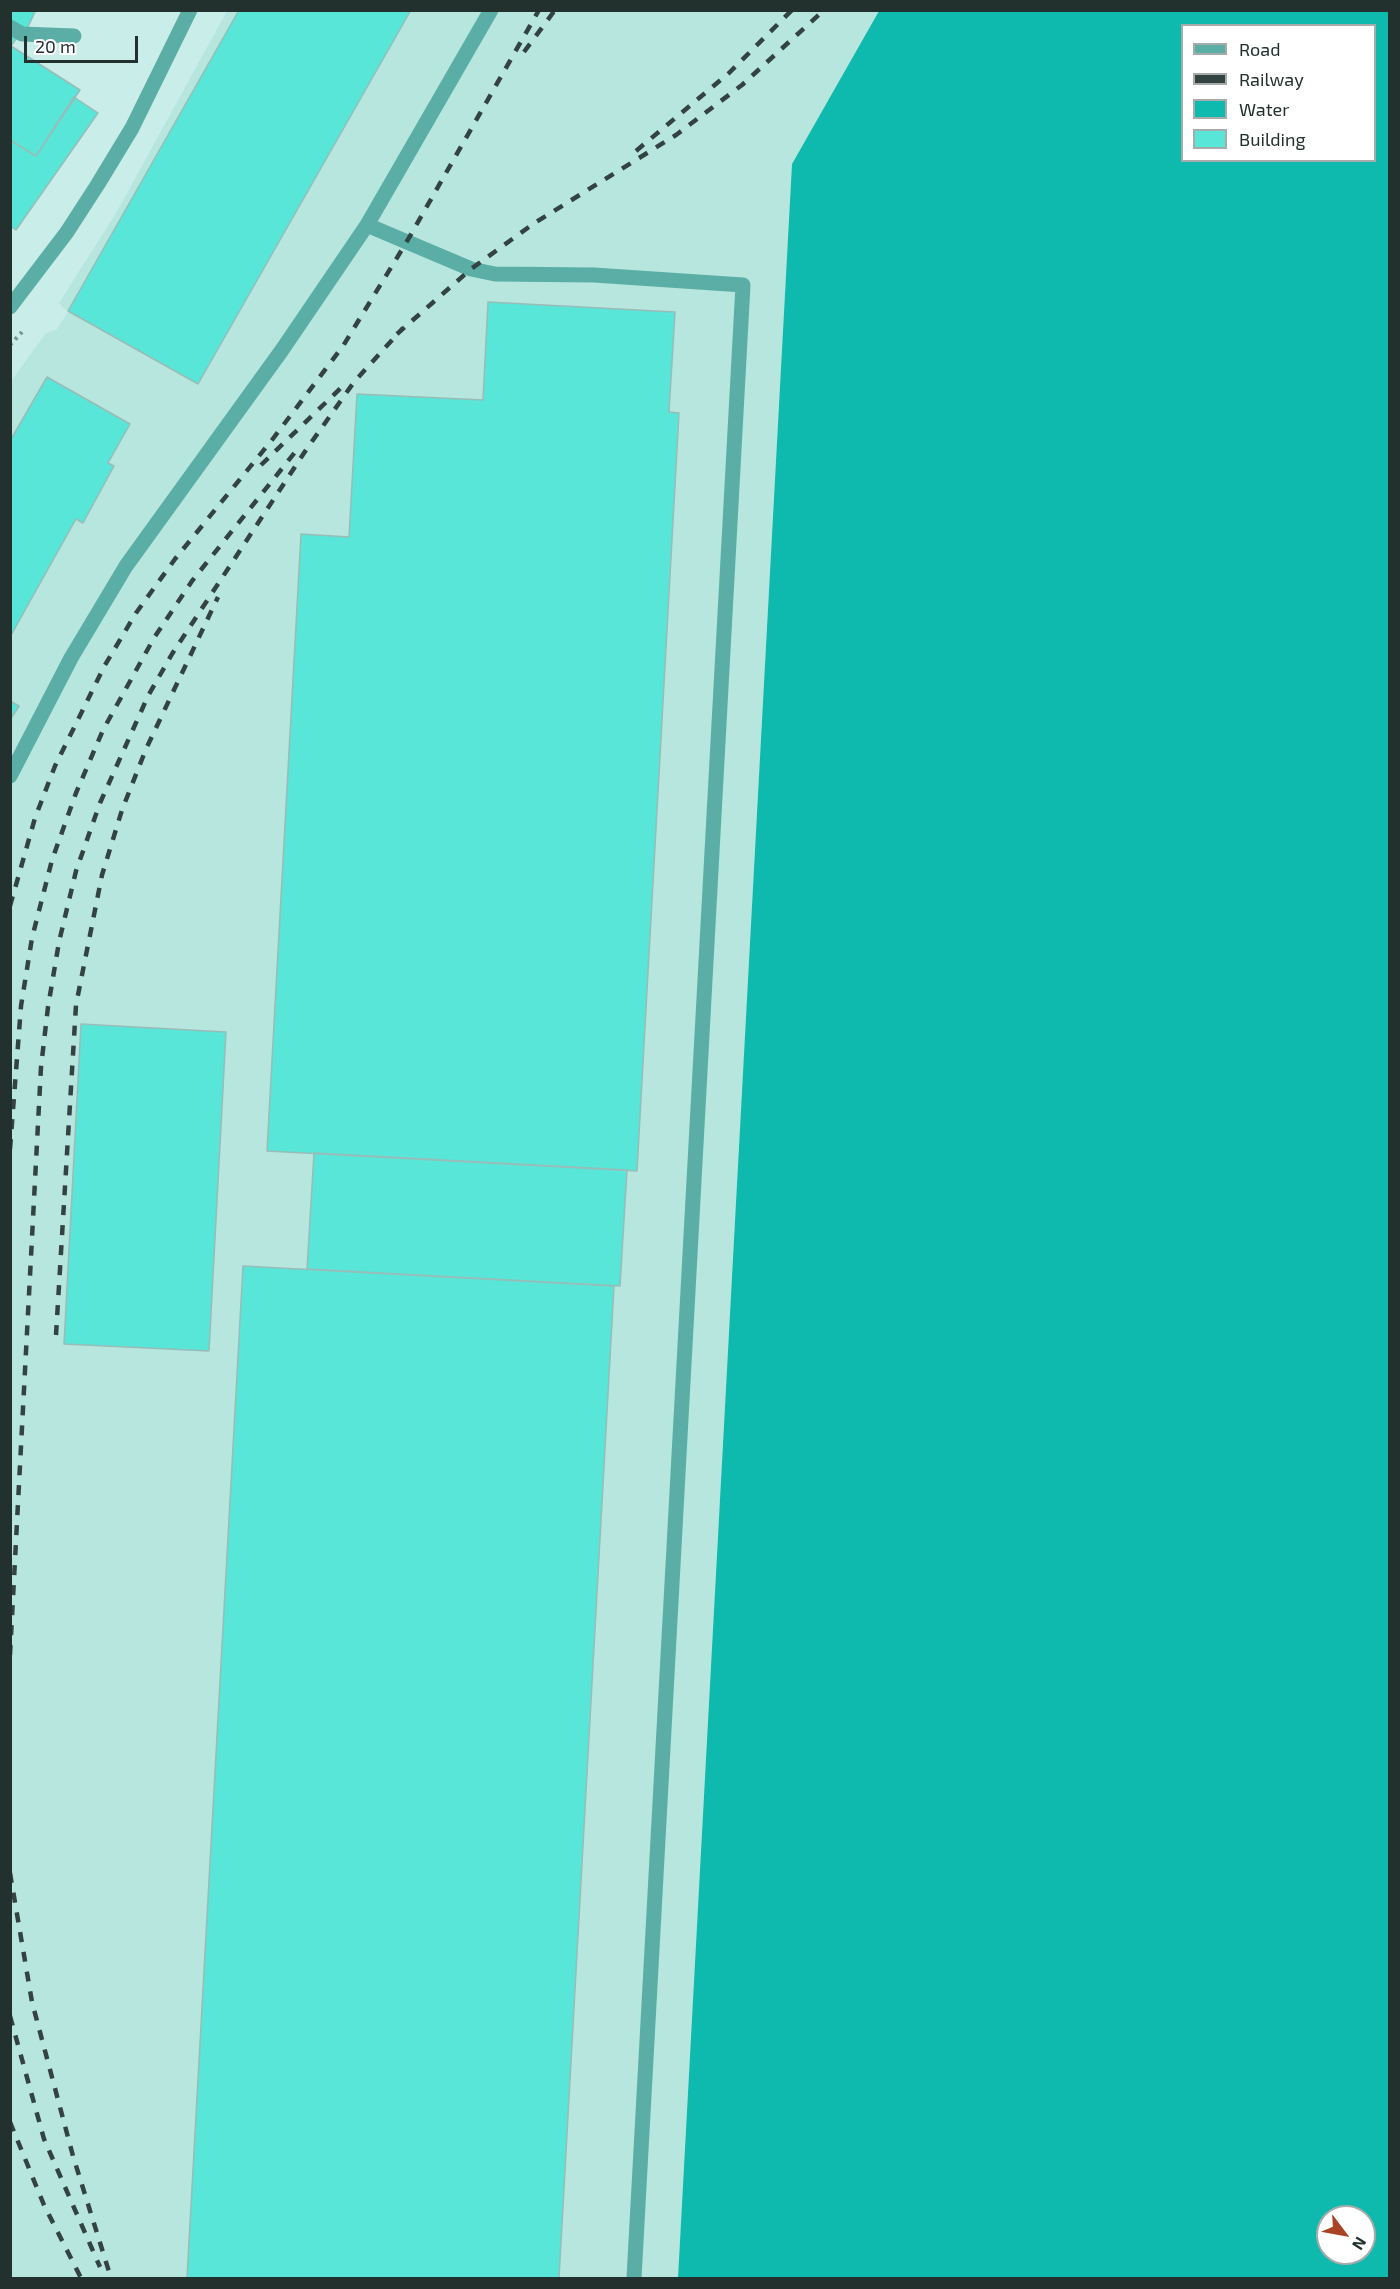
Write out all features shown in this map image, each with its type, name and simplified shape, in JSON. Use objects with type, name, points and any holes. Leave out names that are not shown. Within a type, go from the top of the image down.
[{"type":"street","points":[[10,307],[67,232],[132,128],[190,10]]},
{"type":"street","points":[[10,776],[72,658],[126,566],[282,350],[367,225],[491,10]]},
{"type":"street","points":[[10,27],[22,34],[74,36]]},
{"type":"street","points":[[367,225],[471,269],[495,274],[594,276],[742,285],[634,2278]]},
{"type":"shaded area","points":[[227,11],[879,11],[792,164],[678,2278],[11,2278],[11,381],[46,333],[57,329],[68,312],[59,303],[116,213]]},
{"type":"water","points":[[879,11],[1389,11],[1389,2278],[678,2278],[792,164]]},
{"type":"building","points":[[10,10],[36,10],[26,31],[10,20]]},
{"type":"building","points":[[239,10],[411,10],[198,384],[68,311]]},
{"type":"building","points":[[10,31],[18,36],[11,46],[80,90],[36,156],[10,140]]},
{"type":"building","points":[[74,97],[98,113],[16,230],[10,226],[10,140],[36,156]]},
{"type":"building","points":[[488,302],[675,312],[669,412],[679,413],[637,1171],[267,1151],[301,534],[349,537],[357,394],[483,400]]},
{"type":"building","points":[[47,377],[130,424],[108,463],[114,466],[83,523],[76,519],[10,637],[10,441]]},
{"type":"building","points":[[10,701],[19,706],[10,720]]},
{"type":"building","points":[[81,1024],[226,1032],[209,1351],[64,1344]]},
{"type":"building","points":[[314,1153],[627,1170],[620,1286],[307,1269]]},
{"type":"building","points":[[243,1266],[614,1286],[559,2278],[187,2278]]},
{"type":"railway","points":[[10,906],[35,818],[55,766],[105,665],[136,613],[175,559],[272,440],[343,346],[406,243],[539,10]]},
{"type":"railway","points":[[524,52],[555,10]]},
{"type":"railway","points":[[636,151],[729,73],[792,10]]},
{"type":"railway","points":[[397,334],[471,269],[533,224],[676,135],[742,85],[824,10]]},
{"type":"railway","points":[[10,1655],[41,1067],[59,942],[76,871],[100,803],[148,696],[172,654],[306,450],[354,382],[403,328]]},
{"type":"railway","points":[[261,465],[347,382]]},
{"type":"railway","points":[[10,1149],[21,1006],[32,938],[52,860],[76,793],[103,730],[154,638],[192,581],[296,451]]},
{"type":"railway","points":[[56,1335],[76,1005],[102,875],[122,810],[146,749],[218,597]]},
{"type":"railway","points":[[10,1873],[32,2002],[73,2156],[111,2278]]},
{"type":"railway","points":[[10,2016],[44,2139],[100,2267]]},
{"type":"railway","points":[[10,2122],[44,2205],[81,2278]]}]
